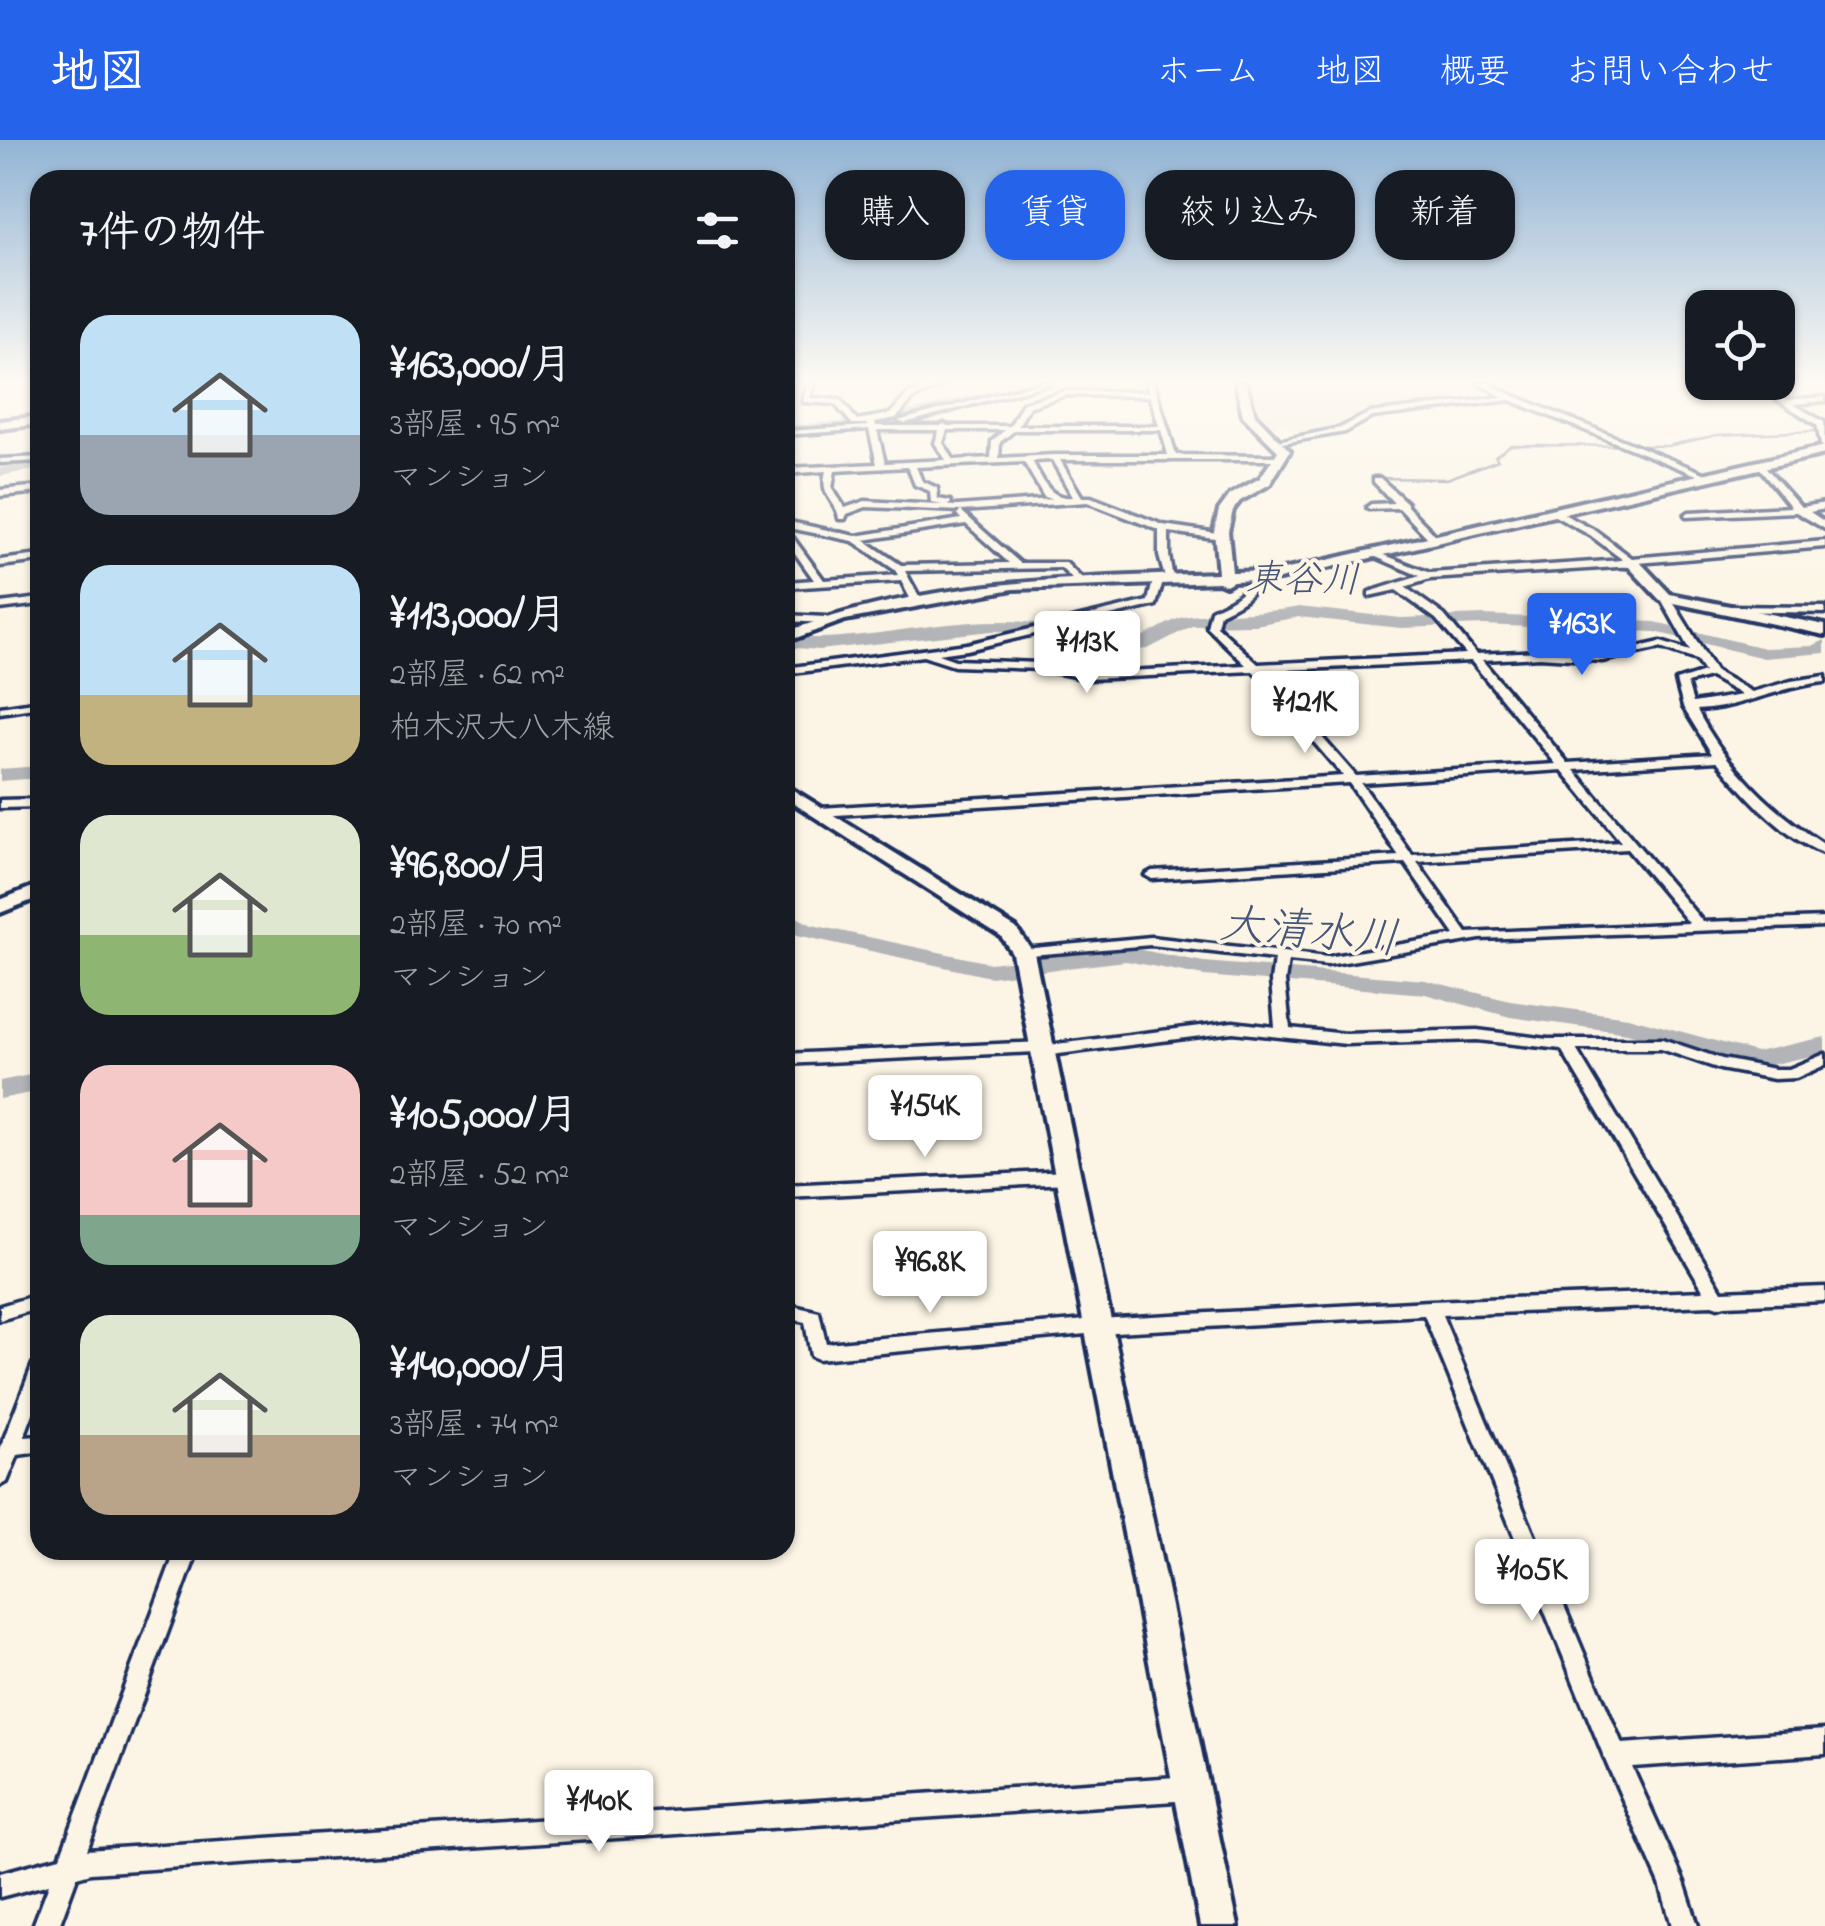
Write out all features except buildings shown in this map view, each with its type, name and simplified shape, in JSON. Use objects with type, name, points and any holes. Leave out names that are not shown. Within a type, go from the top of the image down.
[{"type":"street","points":[[795,472],[891,466]]},
{"type":"street","points":[[912,466],[918,483],[934,490],[934,501],[959,508],[968,522],[1017,565]]},
{"type":"street","points":[[1031,466],[1047,496],[1058,498]]},
{"type":"street","points":[[1059,466],[1078,498]]},
{"type":"street","points":[[1226,580],[1222,536],[1230,502],[1261,485],[1275,466]]},
{"type":"street","points":[[1683,466],[1707,476]]},
{"type":"street","points":[[795,633],[826,620],[1013,586],[1079,581],[1252,579],[1750,466]]},
{"type":"street","points":[[1763,466],[1801,510],[1825,526]]},
{"type":"street","points":[[831,470],[827,486],[832,502],[843,512]]},
{"type":"street","points":[[1377,480],[1435,540]]},
{"type":"street","points":[[0,494],[30,490]]},
{"type":"street","points":[[843,512],[865,504],[959,508],[1078,498],[1164,528],[1222,536]]},
{"type":"street","points":[[1371,508],[1404,506]]},
{"type":"street","points":[[1688,515],[1825,506]]},
{"type":"street","points":[[820,531],[841,524],[843,512]]},
{"type":"street","points":[[1554,512],[1593,533],[1629,563],[1665,597],[1690,637],[1697,657],[1712,672],[1750,695]]},
{"type":"street","points":[[795,526],[856,539],[968,522]]},
{"type":"street","points":[[795,671],[927,654],[1050,630],[1152,603],[1164,581],[1164,528]]},
{"type":"street","points":[[856,539],[901,573],[917,602]]},
{"type":"street","points":[[1372,594],[1429,576],[1629,563],[1825,544]]},
{"type":"street","points":[[795,547],[822,584]]},
{"type":"street","points":[[1374,554],[1429,576]]},
{"type":"street","points":[[0,562],[30,559]]},
{"type":"street","points":[[795,585],[1017,565],[1068,566],[1079,581]]},
{"type":"street","points":[[1252,579],[1249,590],[1215,612],[1211,624],[1259,671],[1352,780],[1464,938]]},
{"type":"street","points":[[1397,586],[1440,617],[1700,928]]},
{"type":"street","points":[[1665,597],[1706,609],[1825,630]]},
{"type":"street","points":[[0,606],[30,602]]},
{"type":"street","points":[[1706,609],[1825,610]]},
{"type":"street","points":[[795,618],[826,620]]},
{"type":"street","points":[[927,654],[954,663],[1040,666],[1088,676],[1259,671],[1540,654],[1590,659],[1661,645],[1697,657]]},
{"type":"street","points":[[1712,672],[1681,681],[1690,708],[1722,757],[1774,813],[1825,850]]},
{"type":"street","points":[[1690,708],[1800,680],[1825,679]]},
{"type":"street","points":[[0,710],[30,706]]},
{"type":"street","points":[[820,812],[1722,757]]},
{"type":"street","points":[[795,799],[1008,932],[1025,961],[1219,1926]]},
{"type":"street","points":[[0,804],[30,803]]},
{"type":"street","points":[[1152,875],[1629,845]]},
{"type":"street","points":[[0,907],[30,894]]},
{"type":"street","points":[[1025,961],[1150,941],[1279,970],[1358,959],[1388,948],[1464,938],[1825,922]]},
{"type":"street","points":[[1279,970],[1283,1030]]},
{"type":"street","points":[[795,1059],[1042,1049],[1233,1028],[1346,1039],[1477,1035],[1566,1045],[1662,1044],[1720,1064],[1774,1074],[1791,1074],[1825,1059]]},
{"type":"street","points":[[1566,1045],[1718,1300]]},
{"type":"street","points":[[795,1190],[1068,1177]]},
{"type":"street","points":[[795,1313],[813,1317],[818,1351],[1098,1326],[1430,1308],[1825,1294]]},
{"type":"street","points":[[0,1313],[30,1304]]},
{"type":"street","points":[[1430,1308],[1615,1756],[1672,1882],[1685,1926]]},
{"type":"street","points":[[0,1476],[30,1397]]},
{"type":"street","points":[[12,1447],[30,1445]]},
{"type":"street","points":[[46,1926],[183,1560]]},
{"type":"street","points":[[1615,1756],[1825,1742]]},
{"type":"street","points":[[0,1884],[70,1865],[1192,1788]]},
{"type":"waterway","points":[[1376,478],[1447,479],[1481,466]]},
{"type":"waterway","points":[[0,472],[30,467]]},
{"type":"waterway","name":"東谷川","points":[[795,643],[819,645],[991,626],[1044,627],[1125,646],[1142,645],[1189,621],[1255,620],[1299,612],[1401,623],[1484,620],[1655,627],[1764,653],[1816,651],[1825,645]]},
{"type":"waterway","name":"東谷川","points":[[0,775],[30,773]]},
{"type":"waterway","name":"大清水川","points":[[795,924],[805,930],[990,970],[1126,954],[1204,969],[1425,987],[1510,1009],[1628,1025],[1756,1060],[1825,1045]]},
{"type":"waterway","name":"大清水川","points":[[0,1090],[30,1084]]}]
